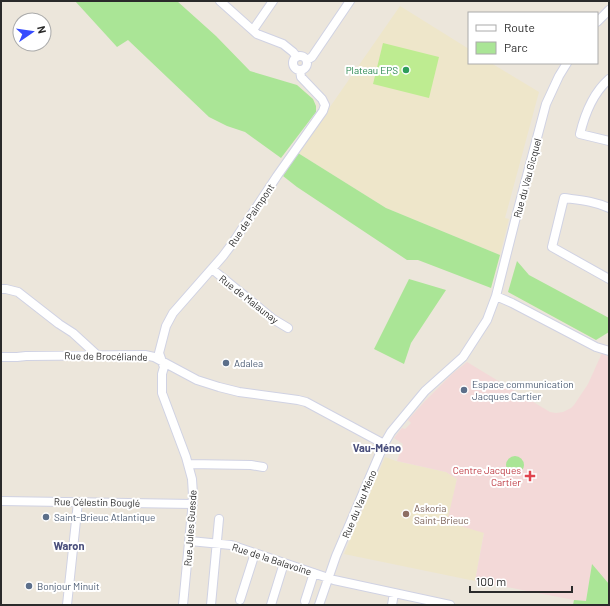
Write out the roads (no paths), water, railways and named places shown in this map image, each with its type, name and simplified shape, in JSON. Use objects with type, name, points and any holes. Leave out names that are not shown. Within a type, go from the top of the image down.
[{"type":"street","points":[[220,1],[257,34],[283,44],[297,57]]},
{"type":"street","points":[[253,30],[273,1]]},
{"type":"street","points":[[307,60],[312,57],[350,1]]},
{"type":"street","points":[[598,21],[609,9],[608,1]]},
{"type":"street","points":[[302,56],[307,60],[306,67],[302,70],[296,68],[293,64],[297,57],[302,56]]},
{"type":"street","name":"Rue du Vau Gicquel","points":[[496,296],[546,104],[566,64]]},
{"type":"street","name":"Rue de Paimpont","points":[[162,361],[159,353],[166,326],[173,313],[232,244],[266,192],[323,111],[325,105],[322,99],[301,77],[300,70]]},
{"type":"street","points":[[609,79],[602,86],[592,101],[580,134],[609,141]]},
{"type":"street","points":[[609,208],[603,205],[564,198],[552,247],[609,279]]},
{"type":"street","name":"Rue de Malaunay","points":[[212,269],[273,319],[288,328]]},
{"type":"street","points":[[1,289],[18,292],[73,333],[97,355]]},
{"type":"street","points":[[496,296],[596,347],[608,349]]},
{"type":"street","name":"Rue du Vau Méno","points":[[319,605],[336,556],[384,444],[391,432],[425,391],[463,357],[487,320],[496,296]]},
{"type":"street","name":"Rue de Brocéliande","points":[[1,357],[145,355],[154,357],[197,380],[219,387],[239,392],[306,402],[384,444]]},
{"type":"street","name":"Rue Jules Guesde","points":[[162,361],[164,367],[162,374],[162,393],[186,457],[192,479],[193,504],[184,605]]},
{"type":"street","points":[[188,464],[251,465],[263,467]]},
{"type":"street","name":"Rue Célestin Bouglé","points":[[1,501],[193,504]]},
{"type":"street","points":[[67,605],[78,502]]},
{"type":"street","points":[[211,605],[219,519]]},
{"type":"street","name":"Rue de la Balavoine","points":[[190,541],[231,545],[329,578],[450,605]]},
{"type":"street","points":[[240,600],[255,553]]},
{"type":"street","points":[[271,605],[284,563]]},
{"type":"street","points":[[305,601],[314,573]]},
{"type":"street","points":[[392,605],[394,593]]},
{"type":"place","name":"Plateau EPS","points":[[406,70]]},
{"type":"place","name":"Adalea","points":[[226,363]]},
{"type":"place","name":"Espace communication Jacques Cartier","points":[[464,390]]},
{"type":"place","name":"Centre Jacques Cartier","points":[[530,476]]},
{"type":"place","name":"Askoria Saint-Brieuc","points":[[406,514]]},
{"type":"place","name":"Saint-Brieuc Atlantique","points":[[46,517]]},
{"type":"place","name":"Bonjour Minuit","points":[[29,586]]},
{"type":"district","name":"Vau-Méno","points":[[377,447]]},
{"type":"district","name":"Waron","points":[[69,545]]}]
